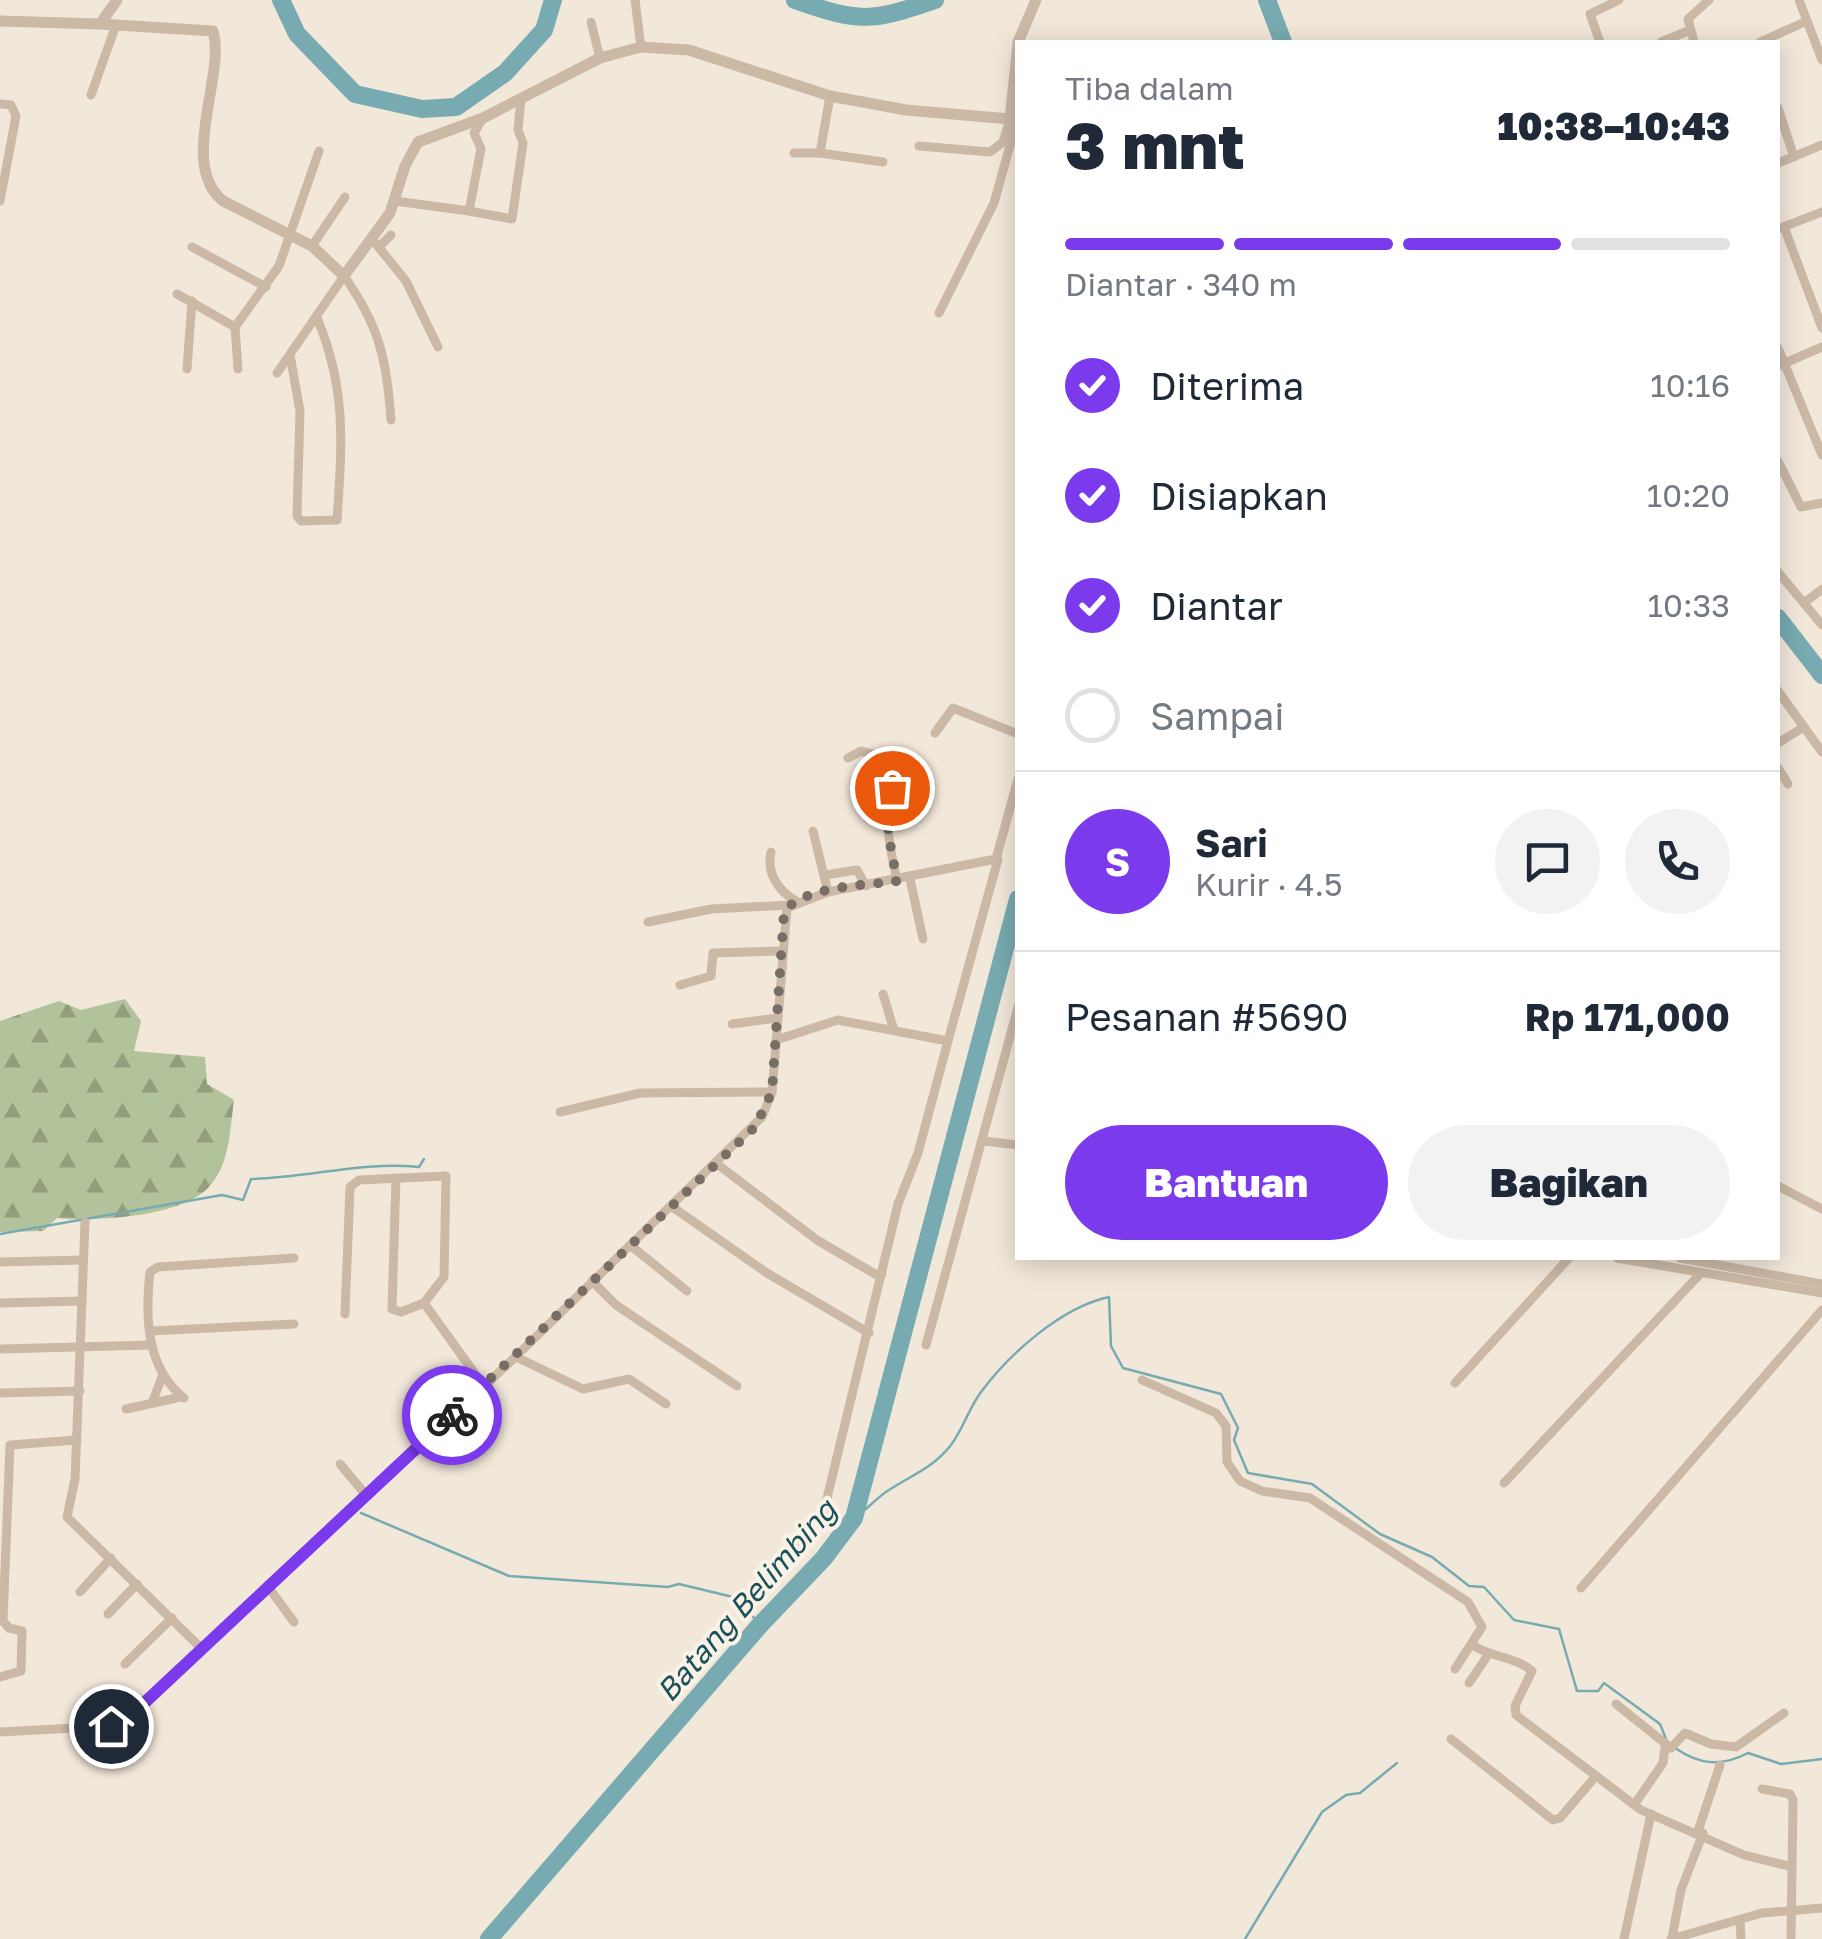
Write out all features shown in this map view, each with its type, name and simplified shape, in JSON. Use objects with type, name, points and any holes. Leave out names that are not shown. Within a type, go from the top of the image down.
[{"type":"street","points":[[100,24],[117,0]]},
{"type":"street","points":[[635,0],[641,48]]},
{"type":"street","points":[[1019,40],[1036,0]]},
{"type":"street","points":[[1599,40],[1590,14],[1619,0]]},
{"type":"street","points":[[1693,40],[1688,18],[1709,0]]},
{"type":"street","points":[[1799,0],[1822,60]]},
{"type":"street","points":[[0,21],[213,31],[204,129],[213,191],[222,202],[312,246],[344,276],[366,307],[385,354],[391,420]]},
{"type":"street","points":[[1764,40],[1807,21]]},
{"type":"street","points":[[590,22],[600,58]]},
{"type":"street","points":[[91,94],[116,25]]},
{"type":"street","points":[[1666,40],[1688,31]]},
{"type":"street","points":[[277,373],[344,276],[376,242],[395,202],[404,166],[418,142],[483,118],[600,58],[641,48],[689,50],[830,96],[906,110],[1015,120]]},
{"type":"street","points":[[820,153],[830,96]]},
{"type":"street","points":[[395,202],[512,218],[523,143],[518,130],[521,98]]},
{"type":"street","points":[[0,104],[11,106],[16,114],[0,201]]},
{"type":"street","points":[[1780,114],[1794,157]]},
{"type":"street","points":[[469,211],[482,149],[474,134],[483,118]]},
{"type":"street","points":[[919,146],[990,152],[1002,142],[1015,120]]},
{"type":"street","points":[[939,313],[994,203],[1015,120]]},
{"type":"street","points":[[1780,162],[1822,146]]},
{"type":"street","points":[[238,370],[235,327],[266,286],[291,234],[318,151]]},
{"type":"street","points":[[794,153],[883,162]]},
{"type":"street","points":[[312,246],[345,198]]},
{"type":"street","points":[[1822,212],[1780,228],[1809,286],[1822,328]]},
{"type":"street","points":[[376,242],[392,236]]},
{"type":"street","points":[[376,242],[422,307],[438,346]]},
{"type":"street","points":[[192,247],[266,286]]},
{"type":"street","points":[[1809,286],[1822,280]]},
{"type":"street","points":[[176,294],[235,327]]},
{"type":"street","points":[[188,369],[192,302]]},
{"type":"street","points":[[290,356],[300,411],[297,516],[301,522],[332,523],[337,520],[342,399],[334,362],[317,318]]},
{"type":"street","points":[[1822,347],[1781,364],[1818,432],[1822,454]]},
{"type":"street","points":[[1780,465],[1801,507],[1822,503]]},
{"type":"street","points":[[1780,574],[1822,626]]},
{"type":"street","points":[[1804,603],[1822,589]]},
{"type":"street","points":[[1780,694],[1822,752]]},
{"type":"street","points":[[935,733],[953,708],[1015,733]]},
{"type":"street","points":[[1780,742],[1804,727]]},
{"type":"street","points":[[848,758],[861,751],[892,757],[905,775],[892,788],[888,814],[897,881]]},
{"type":"street","points":[[1780,771],[1788,784]]},
{"type":"street","points":[[748,1603],[822,1518],[898,1204],[918,1153],[1015,791]]},
{"type":"street","points":[[813,830],[828,892]]},
{"type":"street","points":[[771,852],[773,879],[793,903]]},
{"type":"street","points":[[648,922],[710,909],[793,903],[828,892],[998,859]]},
{"type":"street","points":[[824,874],[857,870],[866,886]]},
{"type":"street","points":[[910,879],[923,940]]},
{"type":"street","points":[[0,1732],[118,1724],[516,1357],[755,1127],[772,1092],[784,912],[793,903]]},
{"type":"street","points":[[680,985],[711,976],[713,953],[783,951]]},
{"type":"street","points":[[884,994],[893,1027]]},
{"type":"street","points":[[732,1024],[777,1018]]},
{"type":"street","points":[[926,1345],[1015,1019]]},
{"type":"street","points":[[776,1040],[838,1020],[893,1027],[948,1041]]},
{"type":"street","points":[[560,1112],[640,1093],[772,1092]]},
{"type":"street","points":[[984,1141],[1015,1146]]},
{"type":"street","points":[[716,1164],[817,1240],[875,1274],[882,1274]]},
{"type":"street","points":[[346,1314],[350,1187],[359,1180],[396,1178],[446,1176],[444,1276],[424,1303],[400,1312],[392,1310],[396,1178]]},
{"type":"street","points":[[1780,1187],[1822,1209]]},
{"type":"street","points":[[672,1206],[768,1273],[869,1333]]},
{"type":"street","points":[[85,1222],[80,1391],[67,1517],[201,1648]]},
{"type":"street","points":[[630,1245],[687,1292]]},
{"type":"street","points":[[126,1409],[182,1397],[162,1377],[152,1345],[153,1269],[294,1258]]},
{"type":"street","points":[[0,1262],[84,1260]]},
{"type":"street","points":[[1454,1383],[1567,1260]]},
{"type":"street","points":[[1628,1260],[1822,1294]]},
{"type":"street","points":[[1691,1260],[1822,1284]]},
{"type":"street","points":[[1504,1482],[1702,1274]]},
{"type":"street","points":[[592,1282],[616,1306],[737,1386]]},
{"type":"street","points":[[0,1303],[82,1301]]},
{"type":"street","points":[[424,1303],[483,1385]]},
{"type":"street","points":[[1580,1588],[1822,1310]]},
{"type":"street","points":[[151,1330],[294,1324]]},
{"type":"street","points":[[0,1348],[152,1345]]},
{"type":"street","points":[[516,1357],[583,1389],[628,1379],[666,1404]]},
{"type":"street","points":[[152,1403],[162,1377]]},
{"type":"street","points":[[1142,1380],[1216,1414],[1226,1426],[1226,1462],[1240,1481],[1262,1492],[1310,1498],[1468,1602],[1482,1623],[1455,1669]]},
{"type":"street","points":[[0,1393],[80,1391]]},
{"type":"street","points":[[0,1677],[22,1670],[22,1630],[9,1628],[3,1621],[10,1445],[77,1440]]},
{"type":"street","points":[[340,1464],[366,1495]]},
{"type":"street","points":[[80,1592],[111,1558]]},
{"type":"street","points":[[108,1614],[137,1584]]},
{"type":"street","points":[[269,1588],[294,1622]]},
{"type":"street","points":[[124,1664],[172,1618]]},
{"type":"street","points":[[1472,1645],[1488,1655],[1514,1658],[1532,1671],[1515,1706],[1516,1715],[1634,1806],[1700,1832],[1744,1855],[1790,1866]]},
{"type":"street","points":[[1469,1684],[1488,1655]]},
{"type":"street","points":[[1616,1704],[1668,1747]]},
{"type":"street","points":[[1634,1806],[1663,1763],[1668,1747],[1679,1736],[1693,1734],[1710,1744],[1736,1747],[1784,1713]]},
{"type":"street","points":[[1451,1739],[1554,1820],[1595,1777]]},
{"type":"street","points":[[1720,1765],[1680,1890],[1672,1939],[1790,1909],[1822,1908]]},
{"type":"street","points":[[1762,1788],[1786,1793],[1793,1800],[1791,1939]]},
{"type":"street","points":[[1624,1939],[1650,1814]]},
{"type":"street","points":[[1740,1920],[1741,1939]]},
{"type":"green space","points":[[125,999],[141,1021],[134,1051],[205,1057],[207,1084],[234,1100],[228,1147],[215,1180],[194,1198],[157,1212],[113,1218],[57,1218],[43,1231],[0,1232],[0,1021],[59,1001],[81,1010]]},
{"type":"waterway","points":[[281,0],[297,34],[355,94],[422,109],[456,107],[505,73],[544,30],[553,0]]},
{"type":"waterway","points":[[795,0],[835,13],[865,17],[895,13],[935,0]]},
{"type":"waterway","points":[[1267,0],[1282,40]]},
{"type":"waterway","points":[[1780,621],[1822,675]]},
{"type":"waterway","points":[[489,1939],[760,1625],[824,1558],[854,1518],[1015,910]]},
{"type":"waterway","points":[[0,1234],[222,1195],[243,1200],[251,1179],[377,1166],[419,1167],[424,1159]]},
{"type":"waterway","name":"Batang Belimbing","points":[[854,1518],[944,1453],[981,1392],[1022,1347],[1055,1321],[1109,1297],[1111,1346],[1123,1368],[1221,1394],[1238,1428],[1234,1440],[1248,1473],[1312,1484],[1380,1534],[1432,1557],[1469,1586],[1484,1587],[1514,1620],[1559,1629],[1577,1691],[1598,1691],[1604,1683],[1660,1724],[1666,1739]]},
{"type":"waterway","points":[[361,1513],[509,1576],[668,1587],[679,1584],[737,1598],[760,1625]]},
{"type":"waterway","name":"Batang Belimbing","points":[[1675,1748],[1711,1762],[1729,1761],[1748,1753],[1781,1764],[1822,1759]]},
{"type":"waterway","points":[[1245,1939],[1322,1812],[1346,1795],[1360,1793],[1397,1763]]},
{"type":"way so far","points":[[452,1415],[755,1127],[772,1092],[784,912],[796,901],[828,892],[897,881],[888,832],[892,788]]},
{"type":"route","points":[[111,1726],[126,1720],[452,1415]]}]
